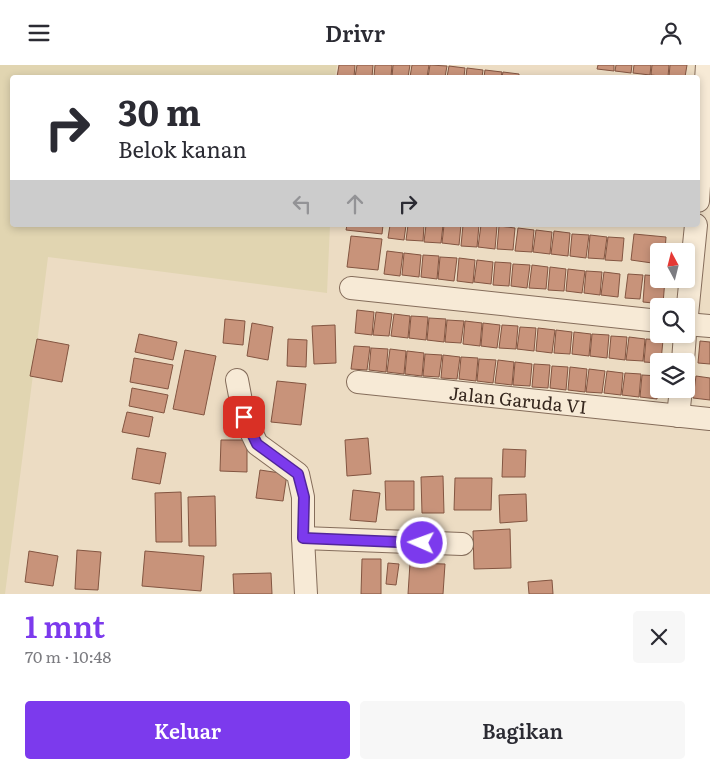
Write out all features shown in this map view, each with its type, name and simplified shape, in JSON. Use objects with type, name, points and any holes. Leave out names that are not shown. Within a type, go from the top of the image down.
[{"type":"street","points":[[700,122],[707,65]]},
{"type":"street","points":[[689,298],[696,227]]},
{"type":"street","points":[[351,288],[650,320]]},
{"type":"street","points":[[695,325],[710,326]]},
{"type":"street","points":[[237,380],[244,417],[257,444],[298,474],[304,497],[303,538],[306,594]]},
{"type":"street","name":"Jalan Garuda VI","points":[[358,382],[710,419]]},
{"type":"street","points":[[678,416],[680,398]]},
{"type":"street","points":[[303,538],[462,545]]},
{"type":"shaded area","points":[[0,65],[337,65],[335,75],[10,75],[10,227],[330,227],[327,293],[48,257],[5,594],[0,594]]},
{"type":"building","points":[[339,65],[355,65],[354,75],[337,75]]},
{"type":"building","points":[[357,65],[373,65],[372,75],[355,75]]},
{"type":"building","points":[[375,65],[392,65],[391,75],[374,75]]},
{"type":"building","points":[[393,65],[410,65],[408,75],[392,75]]},
{"type":"building","points":[[412,65],[429,65],[427,75],[410,75]]},
{"type":"building","points":[[430,65],[447,66],[445,75],[428,75]]},
{"type":"building","points":[[598,65],[614,65],[614,71],[597,69]]},
{"type":"building","points":[[616,65],[632,65],[631,73],[615,71]]},
{"type":"building","points":[[634,65],[651,65],[650,75],[633,73]]},
{"type":"building","points":[[652,65],[669,65],[668,75],[651,75]]},
{"type":"building","points":[[670,65],[687,65],[685,75],[669,75]]},
{"type":"building","points":[[449,66],[465,68],[464,75],[447,75]]},
{"type":"building","points":[[467,68],[483,70],[482,75],[466,75]]},
{"type":"building","points":[[485,70],[502,72],[501,75],[484,75]]},
{"type":"building","points":[[503,72],[519,74],[519,75],[502,75]]},
{"type":"building","points":[[347,227],[383,227],[382,234],[346,230]]},
{"type":"building","points":[[390,227],[406,227],[404,240],[388,238]]},
{"type":"building","points":[[408,227],[424,227],[423,241],[406,240]]},
{"type":"building","points":[[426,227],[443,227],[441,243],[424,242]]},
{"type":"building","points":[[444,227],[461,227],[459,245],[442,243]]},
{"type":"building","points":[[463,227],[479,227],[477,247],[461,246]]},
{"type":"building","points":[[481,227],[497,227],[495,249],[478,247]]},
{"type":"building","points":[[499,227],[515,228],[513,250],[497,249]]},
{"type":"building","points":[[518,228],[534,230],[532,252],[515,251]]},
{"type":"building","points":[[536,230],[552,232],[550,254],[533,252]]},
{"type":"building","points":[[554,231],[570,233],[568,256],[551,254]]},
{"type":"building","points":[[572,234],[589,235],[586,258],[570,256]]},
{"type":"building","points":[[634,234],[666,237],[666,243],[650,243],[650,263],[631,260]]},
{"type":"building","points":[[590,235],[607,237],[604,259],[588,258]]},
{"type":"building","points":[[351,236],[382,239],[378,270],[347,267]]},
{"type":"building","points":[[608,237],[624,238],[622,261],[605,260]]},
{"type":"building","points":[[387,251],[403,253],[400,276],[384,274]]},
{"type":"building","points":[[404,253],[421,255],[419,277],[402,275]]},
{"type":"building","points":[[423,255],[439,256],[437,279],[421,277]]},
{"type":"building","points":[[440,257],[457,258],[454,281],[438,279]]},
{"type":"building","points":[[459,258],[475,260],[473,283],[457,281]]},
{"type":"building","points":[[477,260],[493,262],[491,284],[474,282]]},
{"type":"building","points":[[495,262],[511,263],[509,286],[493,285]]},
{"type":"building","points":[[513,264],[530,265],[527,288],[511,286]]},
{"type":"building","points":[[532,265],[548,267],[546,289],[529,288]]},
{"type":"building","points":[[550,267],[566,269],[564,291],[548,290]]},
{"type":"building","points":[[568,269],[585,271],[582,293],[566,291]]},
{"type":"building","points":[[586,271],[602,272],[600,295],[584,293]]},
{"type":"building","points":[[604,272],[620,274],[618,297],[601,295]]},
{"type":"building","points":[[628,274],[643,275],[640,299],[625,298]]},
{"type":"building","points":[[645,275],[650,275],[650,288],[664,288],[663,298],[650,298],[650,303],[643,302]]},
{"type":"building","points":[[357,310],[374,312],[372,335],[355,333]]},
{"type":"building","points":[[376,312],[392,314],[389,336],[373,335]]},
{"type":"building","points":[[394,314],[410,316],[408,338],[391,336]]},
{"type":"building","points":[[411,316],[428,317],[426,340],[409,338]]},
{"type":"building","points":[[429,318],[446,319],[444,342],[427,340]]},
{"type":"building","points":[[225,319],[245,321],[243,345],[223,343]]},
{"type":"building","points":[[447,320],[464,321],[461,343],[445,342]]},
{"type":"building","points":[[465,321],[482,323],[480,346],[463,344]]},
{"type":"building","points":[[252,323],[273,327],[268,360],[247,356]]},
{"type":"building","points":[[483,323],[500,325],[497,348],[481,346]]},
{"type":"building","points":[[335,325],[336,363],[314,364],[312,326]]},
{"type":"building","points":[[502,325],[518,326],[516,349],[499,348]]},
{"type":"building","points":[[520,327],[536,328],[534,351],[517,349]]},
{"type":"building","points":[[538,328],[555,330],[552,353],[536,351]]},
{"type":"building","points":[[556,330],[572,332],[570,354],[554,353]]},
{"type":"building","points":[[574,332],[591,334],[589,356],[572,354]]},
{"type":"building","points":[[139,334],[177,342],[173,360],[135,352]]},
{"type":"building","points":[[592,334],[609,335],[607,358],[590,356]]},
{"type":"building","points":[[611,336],[627,337],[625,360],[609,358]]},
{"type":"building","points":[[629,337],[645,339],[643,361],[626,360]]},
{"type":"building","points":[[37,339],[69,345],[62,382],[30,376]]},
{"type":"building","points":[[288,339],[307,340],[306,367],[287,366]]},
{"type":"building","points":[[646,339],[650,339],[650,343],[663,343],[662,353],[650,353],[650,362],[644,362]]},
{"type":"building","points":[[700,341],[710,342],[710,364],[698,363]]},
{"type":"building","points":[[354,346],[370,347],[367,370],[351,369]]},
{"type":"building","points":[[371,348],[388,349],[386,372],[369,370]]},
{"type":"building","points":[[390,349],[406,351],[404,374],[387,372]]},
{"type":"building","points":[[185,350],[216,356],[204,415],[173,409]]},
{"type":"building","points":[[407,351],[424,353],[422,376],[405,374]]},
{"type":"building","points":[[425,354],[442,355],[439,377],[423,376]]},
{"type":"building","points":[[443,355],[460,357],[457,379],[441,378]]},
{"type":"building","points":[[461,357],[478,358],[476,381],[459,379]]},
{"type":"building","points":[[134,358],[173,365],[168,389],[130,382]]},
{"type":"building","points":[[479,359],[496,360],[493,383],[477,381]]},
{"type":"building","points":[[498,360],[514,362],[512,385],[495,383]]},
{"type":"building","points":[[515,362],[532,364],[530,386],[513,385]]},
{"type":"building","points":[[534,364],[550,365],[548,388],[532,387]]},
{"type":"building","points":[[552,366],[568,367],[566,390],[550,388]]},
{"type":"building","points":[[570,367],[587,369],[585,392],[568,390]]},
{"type":"building","points":[[589,369],[605,371],[602,393],[586,392]]},
{"type":"building","points":[[607,371],[623,373],[621,395],[604,393]]},
{"type":"building","points":[[625,373],[641,374],[639,397],[622,395]]},
{"type":"building","points":[[642,375],[650,375],[650,398],[657,399],[640,397]]},
{"type":"building","points":[[696,376],[710,378],[710,400],[693,398],[695,398]]},
{"type":"building","points":[[277,381],[306,384],[301,425],[271,422]]},
{"type":"building","points":[[132,388],[168,395],[164,413],[129,406]]},
{"type":"building","points":[[127,412],[153,417],[149,437],[122,432]]},
{"type":"building","points":[[368,438],[371,474],[347,476],[345,440]]},
{"type":"building","points":[[221,440],[247,440],[247,472],[220,471]]},
{"type":"building","points":[[137,448],[166,453],[160,484],[132,479]]},
{"type":"building","points":[[503,449],[526,450],[525,477],[502,477]]},
{"type":"building","points":[[260,470],[287,474],[283,501],[256,498]]},
{"type":"building","points":[[443,476],[444,513],[422,513],[421,477]]},
{"type":"building","points":[[455,478],[492,478],[491,510],[454,510]]},
{"type":"building","points":[[385,481],[414,481],[414,510],[386,510]]},
{"type":"building","points":[[353,490],[380,493],[376,522],[350,520]]},
{"type":"building","points":[[181,492],[182,542],[156,542],[155,493]]},
{"type":"building","points":[[526,494],[527,521],[500,523],[499,495]]},
{"type":"building","points":[[215,496],[216,546],[189,546],[188,497]]},
{"type":"building","points":[[510,529],[511,568],[474,569],[473,531]]},
{"type":"building","points":[[77,550],[101,552],[98,590],[75,589]]},
{"type":"building","points":[[29,551],[58,556],[53,586],[25,582]]},
{"type":"building","points":[[145,551],[204,556],[201,591],[142,586]]},
{"type":"building","points":[[362,559],[381,559],[381,594],[361,594]]},
{"type":"building","points":[[388,563],[399,564],[396,585],[386,584]]},
{"type":"building","points":[[410,563],[445,564],[443,594],[408,594]]},
{"type":"building","points":[[271,573],[272,594],[234,594],[233,574]]},
{"type":"building","points":[[552,580],[553,594],[529,594],[528,582]]},
{"type":"route","points":[[244,417],[257,444],[298,474],[304,497],[303,538],[422,543]]}]
